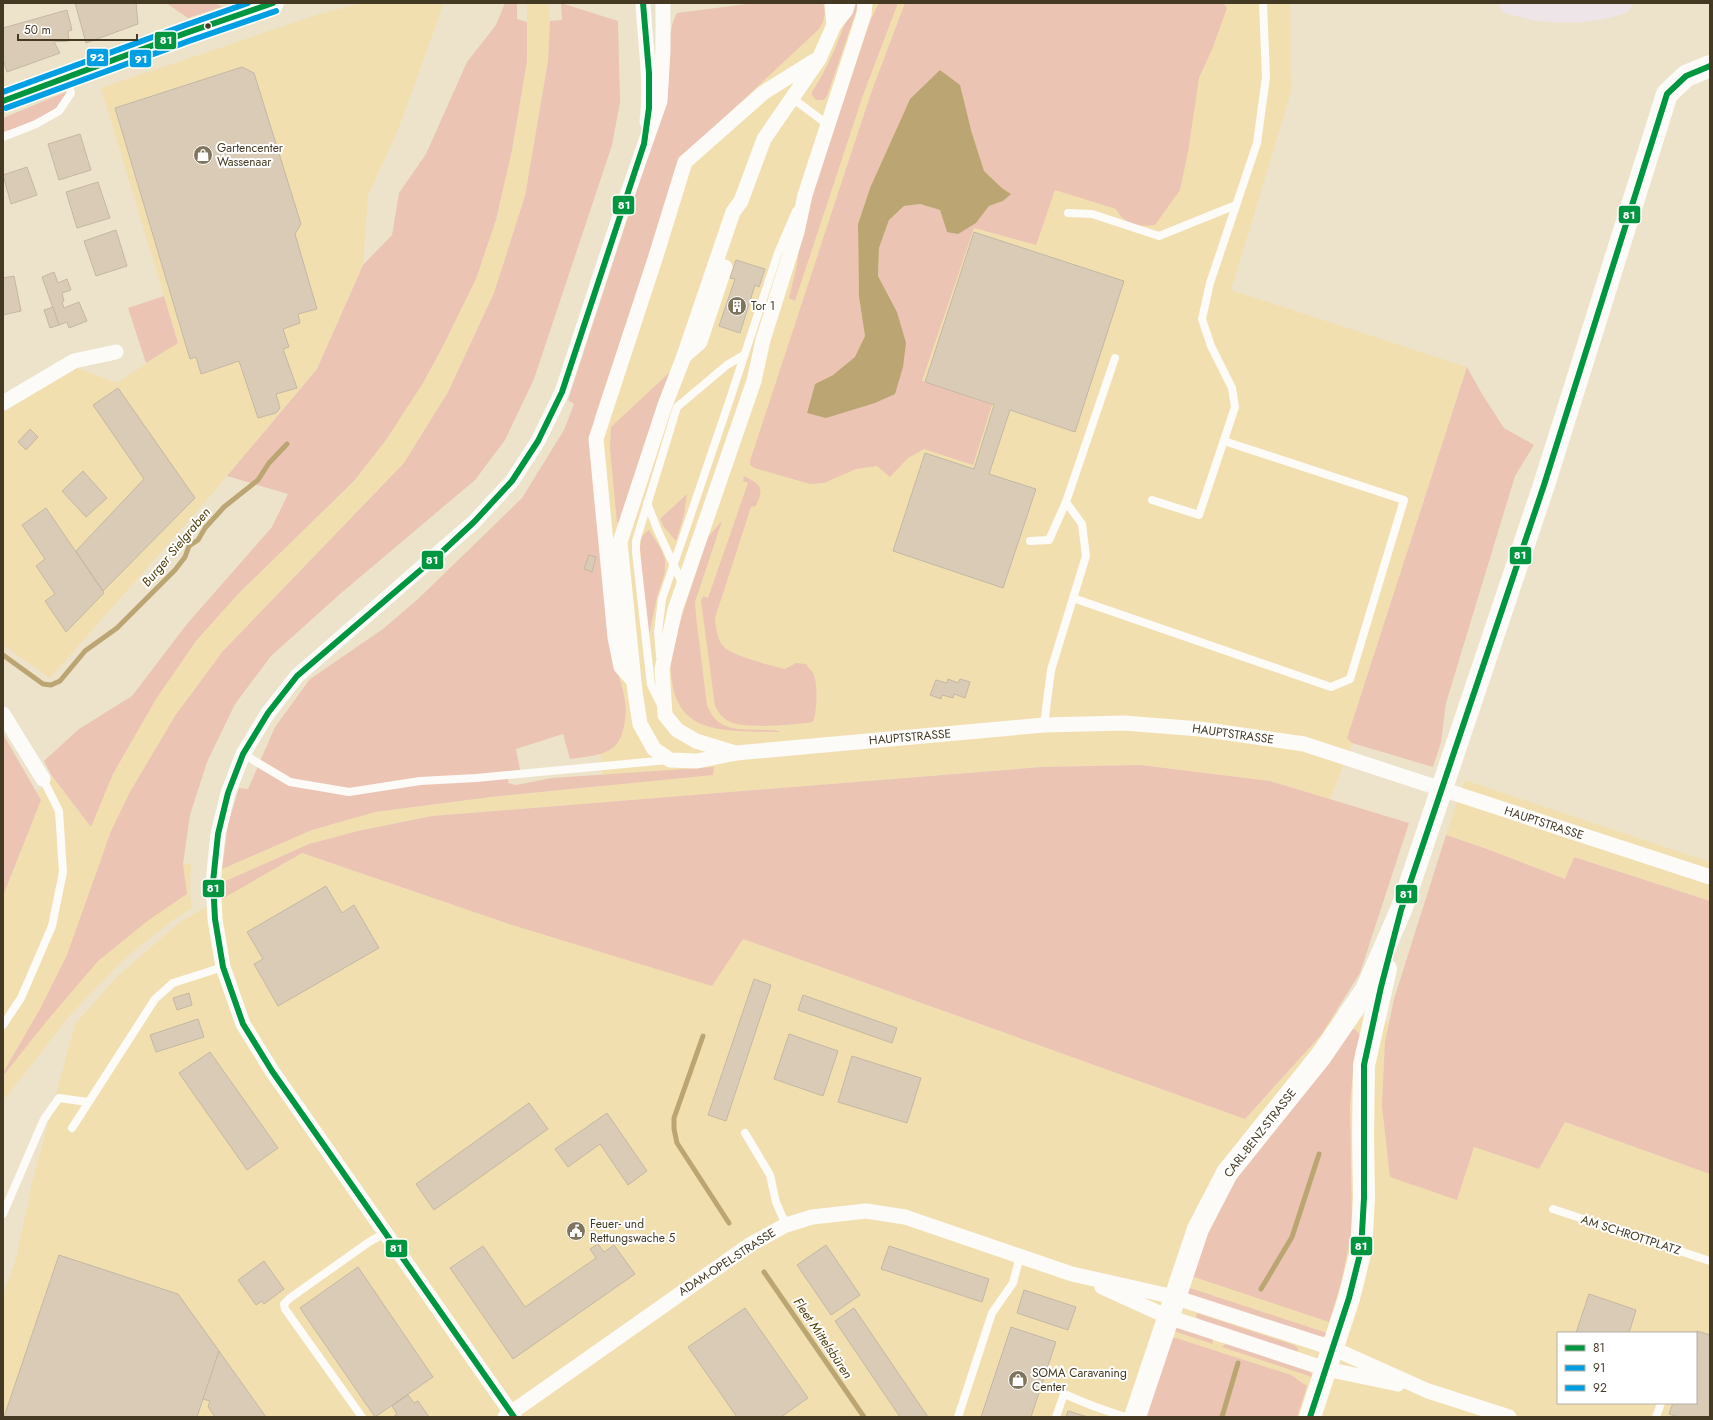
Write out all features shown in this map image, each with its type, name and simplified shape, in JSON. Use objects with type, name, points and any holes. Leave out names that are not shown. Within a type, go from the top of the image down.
[{"type":"highway","points":[[1510,3],[1540,10],[1569,11],[1593,9],[1621,3]]},
{"type":"street","points":[[3,101],[186,33],[273,3]]},
{"type":"street","points":[[643,3],[649,73],[649,108],[644,144]]},
{"type":"street","points":[[510,1415],[272,1071],[244,1024],[223,967],[215,919],[213,882],[218,834],[228,793],[243,754],[268,713],[297,676],[464,531],[512,481],[538,441],[562,392],[644,144],[660,102],[663,50],[663,3]]},
{"type":"street","points":[[832,3],[834,26]]},
{"type":"street","points":[[670,760],[654,750],[640,724],[633,680],[620,542],[665,405],[684,356],[733,212],[741,201],[764,139],[819,59],[834,26],[846,10],[848,3]]},
{"type":"street","points":[[736,753],[696,741],[677,730],[665,715],[662,669],[675,610],[754,381],[772,343],[794,275],[797,252],[797,232],[805,194],[827,124],[868,7]]},
{"type":"street","points":[[633,680],[621,667],[614,637],[596,439],[653,266],[685,162],[763,93],[819,59]]},
{"type":"street","name":"CARL-BENZ-STRASSE","points":[[1135,1417],[1198,1229],[1227,1173],[1321,1056],[1366,990],[1401,910],[1544,486],[1668,94],[1686,76],[1710,66]]},
{"type":"street","points":[[3,403],[74,361],[116,352]]},
{"type":"street","points":[[604,522],[620,542]]},
{"type":"street","points":[[3,714],[43,779]]},
{"type":"street","name":"HAUPTSTRASSE","points":[[670,760],[697,761],[736,753],[1044,725],[1124,723],[1200,728],[1304,744],[1710,877]]},
{"type":"street","name":"CARL-BENZ-STRASSE","points":[[1310,1417],[1362,1250],[1364,1198],[1364,1066],[1401,910]]},
{"type":"street","name":"ADAM-OPEL-STRASSE","points":[[510,1415],[751,1244],[786,1225],[812,1217],[866,1211],[905,1217],[1171,1307]]},
{"type":"street","name":"ADAM-OPEL-STRASSE","points":[[1072,1274],[1171,1307]]},
{"type":"street","points":[[1171,1307],[1332,1348],[1428,1391]]},
{"type":"street","points":[[1171,1307],[1326,1369],[1428,1391],[1509,1417]]},
{"type":"lane","points":[[1152,500],[1199,515],[1234,407],[1232,388],[1211,346],[1202,319],[1210,283],[1257,143],[1266,77],[1263,3]]},
{"type":"lane","points":[[3,137],[36,124],[59,111],[72,93],[66,77]]},
{"type":"lane","points":[[792,98],[827,124]]},
{"type":"lane","points":[[662,669],[658,632],[662,599],[778,253],[805,194]]},
{"type":"lane","points":[[1068,213],[1092,214],[1159,236],[1236,205]]},
{"type":"lane","points":[[665,715],[651,686],[636,541],[677,407],[727,365],[744,355]]},
{"type":"lane","points":[[1030,541],[1049,540],[1066,502],[1115,358]]},
{"type":"lane","points":[[1073,598],[1331,687],[1350,679],[1404,500],[1224,440]]},
{"type":"lane","points":[[1044,725],[1051,670],[1086,556],[1082,524],[1066,502]]},
{"type":"lane","points":[[647,503],[658,531],[684,586]]},
{"type":"lane","points":[[243,754],[290,782],[349,792],[420,781],[476,778],[670,760]]},
{"type":"lane","points":[[3,1025],[21,998],[52,926],[63,872],[59,811],[43,779]]},
{"type":"lane","points":[[72,1128],[155,1000],[174,983],[223,967]]},
{"type":"lane","points":[[3,1214],[44,1120],[59,1098],[88,1102]]},
{"type":"lane","points":[[745,1132],[770,1174],[776,1202],[786,1225]]},
{"type":"lane","name":"AM SCHROTTPLATZ","points":[[1553,1209],[1710,1261]]},
{"type":"lane","points":[[362,1417],[285,1309],[284,1304],[303,1288],[369,1242],[385,1233]]},
{"type":"lane","points":[[958,1417],[992,1313],[1013,1283],[1020,1256]]},
{"type":"lane","points":[[1056,1417],[1064,1394],[1125,1417]]},
{"type":"lane","points":[[1656,1417],[1661,1404]]},
{"type":"shaded area","points":[[166,3],[215,3],[222,7],[188,18]]},
{"type":"shaded area","points":[[362,3],[444,3],[398,130],[368,195],[363,265],[317,369],[205,502],[50,678],[3,645],[3,412],[77,368],[117,383],[178,342],[101,88],[322,13]]},
{"type":"shaded area","points":[[505,3],[517,3],[517,19],[527,22],[527,61],[512,150],[496,220],[476,279],[442,348],[423,383],[386,440],[354,481],[238,594],[196,641],[156,699],[113,774],[91,827],[52,776],[44,761],[79,729],[132,696],[187,624],[272,527],[288,494],[227,476],[317,369],[363,265],[392,235],[399,193],[426,154],[467,62],[496,25]]},
{"type":"shaded area","points":[[527,3],[548,3],[550,21],[548,61],[525,196],[494,293],[448,392],[404,463],[223,651],[130,792],[108,839],[183,864],[191,864],[190,892],[192,908],[174,919],[124,959],[71,1014],[3,1101],[3,896],[41,800],[37,793],[52,776],[91,827],[113,774],[156,699],[196,641],[238,594],[354,481],[386,440],[423,383],[476,279],[496,220],[512,150],[527,61]]},
{"type":"shaded area","points":[[561,3],[618,21],[620,102],[612,145],[534,379],[505,440],[475,480],[340,594],[271,656],[235,704],[207,762],[190,815],[183,864],[187,894],[150,919],[98,961],[46,1022],[3,1076],[3,1073],[40,1009],[67,955],[111,831],[130,792],[175,716],[223,651],[404,463],[448,392],[494,293],[525,196],[548,61],[550,21],[562,20]]},
{"type":"shaded area","points":[[755,3],[823,3],[823,23],[819,29],[681,158],[594,422],[615,664],[626,705],[623,731],[618,743],[614,747],[599,754],[587,757],[570,759],[563,734],[516,749],[520,770],[509,775],[508,783],[516,785],[552,778],[714,767],[713,775],[491,797],[375,812],[312,830],[222,869],[228,824],[239,788],[248,789],[275,727],[310,679],[383,629],[418,599],[522,498],[564,430],[574,404],[568,400],[665,104],[669,79],[670,35],[677,13]]},
{"type":"shaded area","points":[[823,3],[1290,3],[1291,92],[1231,290],[1467,367],[1347,738],[1352,743],[1330,799],[1270,781],[1140,765],[1042,767],[432,816],[358,831],[309,844],[221,883],[222,869],[312,830],[375,812],[491,797],[604,786],[600,753],[614,747],[615,664],[594,422],[681,158],[825,11]]},
{"type":"shaded area","points":[[852,3],[859,3],[827,96],[824,100],[816,100],[812,95],[812,92],[830,59]]},
{"type":"shaded area","points":[[879,3],[898,3],[863,95],[795,301],[789,298],[797,265],[802,225],[870,21]]},
{"type":"shaded area","points":[[905,3],[1223,3],[1227,8],[1213,47],[1199,78],[1188,152],[1180,190],[1155,225],[1143,226],[1132,224],[1124,219],[1116,209],[1055,190],[1036,245],[974,228],[922,381],[992,405],[973,465],[924,449],[908,458],[890,477],[877,466],[856,469],[824,483],[810,484],[754,468],[750,465],[750,461],[871,93]],"holes":[[[910,99],[971,130],[984,171],[1002,188],[1010,193],[1003,201],[989,206],[976,223],[947,232],[940,210],[920,204],[904,206],[889,220],[879,248],[878,276],[897,312],[807,413],[815,384],[833,375],[856,357],[865,336],[859,297],[858,224],[870,188]]]},
{"type":"shaded area","points":[[940,70],[960,85],[971,130],[984,171],[1002,188],[1011,194],[1003,201],[989,206],[976,223],[958,234],[947,232],[940,210],[920,204],[904,206],[889,220],[879,248],[878,276],[897,312],[906,343],[903,367],[895,394],[875,403],[826,418],[807,413],[815,384],[833,375],[855,357],[865,336],[859,297],[858,224],[870,188],[910,99]]},
{"type":"shaded area","points":[[68,91],[61,103],[48,114],[33,122],[3,132],[3,118]]},
{"type":"shaded area","points":[[164,296],[178,343],[146,363],[128,308]]},
{"type":"shaded area","points":[[1467,367],[1504,428],[1534,445],[1515,476],[1446,703],[1441,742],[1433,767],[1352,743],[1347,738]]},
{"type":"shaded area","points":[[670,372],[673,376],[619,523],[617,522],[610,449],[611,427]]},
{"type":"shaded area","points":[[744,476],[758,485],[760,488],[760,495],[756,506],[751,507],[715,618],[717,634],[720,642],[725,648],[745,657],[785,669],[796,663],[806,664],[814,675],[816,685],[816,705],[813,722],[771,726],[738,724],[725,719],[715,706],[701,601],[703,596],[708,598],[748,483],[743,481]]},
{"type":"shaded area","points":[[687,494],[684,515],[676,541],[664,527],[660,519]]},
{"type":"shaded area","points":[[722,521],[695,602],[707,705],[711,714],[717,721],[730,728],[747,730],[773,730],[780,732],[734,731],[714,728],[698,722],[685,713],[676,699],[671,678],[671,650],[707,538]]},
{"type":"shaded area","points":[[649,530],[661,549],[665,560],[665,572],[657,597],[649,635],[646,626],[640,547],[642,536]]},
{"type":"shaded area","points":[[3,734],[41,800],[3,896]]},
{"type":"shaded area","points":[[1140,765],[1270,781],[1409,823],[1360,973],[1321,1035],[1245,1119],[743,939],[712,986],[509,924],[302,853],[222,899],[221,883],[309,844],[358,831],[432,816],[1042,767]]},
{"type":"shaded area","points":[[1465,780],[1710,862],[1710,901],[1574,857],[1565,879],[1446,835]]},
{"type":"shaded area","points":[[1446,835],[1565,879],[1574,857],[1710,901],[1710,1174],[1565,1122],[1539,1169],[1474,1147],[1457,1200],[1390,1177],[1382,1106],[1385,1042],[1394,999]]},
{"type":"shaded area","points":[[302,853],[509,924],[743,939],[1245,1119],[1321,1035],[1336,1010],[1389,1022],[1385,1042],[1384,1074],[1474,1147],[1539,1169],[1565,1122],[1710,1174],[1710,1417],[3,1417],[3,1295],[16,1259],[32,1183],[75,1024],[118,976],[180,922]]},
{"type":"shaded area","points":[[1355,1029],[1360,1035],[1355,1052],[1350,1104],[1352,1230],[1341,1283],[1329,1322],[1188,1275],[1228,1180],[1349,1030]]},
{"type":"shaded area","points":[[1184,1286],[1327,1333],[1326,1336],[1320,1337],[1186,1293]]},
{"type":"shaded area","points":[[1197,1313],[1294,1345],[1298,1348],[1297,1352],[1200,1320],[1196,1317]]},
{"type":"shaded area","points":[[1176,1326],[1212,1338],[1213,1344],[1170,1330]]},
{"type":"shaded area","points":[[1168,1338],[1176,1338],[1291,1375],[1307,1386],[1297,1417],[1142,1417]]},
{"type":"shaded area","points":[[1227,1343],[1311,1372],[1312,1377],[1222,1347]]},
{"type":"building","points":[[75,3],[136,3],[138,24],[86,43]]},
{"type":"building","points":[[67,10],[72,30],[68,31],[69,41],[54,42],[60,53],[7,72],[3,59],[3,28]]},
{"type":"building","points":[[242,67],[254,73],[301,224],[295,234],[317,309],[298,314],[300,323],[283,329],[289,347],[283,349],[297,388],[276,394],[280,408],[276,413],[258,418],[239,361],[201,374],[196,357],[190,359],[115,108]]},
{"type":"building","points":[[80,134],[91,170],[59,180],[48,144]]},
{"type":"building","points":[[27,167],[37,195],[11,204],[3,175]]},
{"type":"building","points":[[98,182],[110,218],[77,228],[66,192]]},
{"type":"building","points":[[116,230],[127,266],[96,276],[84,241]]},
{"type":"building","points":[[974,232],[1124,281],[1075,432],[1010,410],[989,474],[1036,489],[1003,588],[893,551],[925,453],[974,469],[994,405],[925,382]]},
{"type":"building","name":"Tor 1","points":[[736,260],[765,269],[759,287],[755,285],[740,333],[719,326],[735,279],[730,278]]},
{"type":"building","points":[[54,272],[58,283],[67,279],[71,290],[62,293],[64,308],[79,302],[87,321],[69,328],[67,322],[59,325],[42,277]]},
{"type":"building","points":[[14,276],[21,311],[3,315],[3,278]]},
{"type":"building","points":[[53,307],[59,325],[50,328],[44,310]]},
{"type":"building","points":[[118,388],[195,498],[103,591],[76,551],[144,479],[93,405]]},
{"type":"building","points":[[30,429],[38,437],[26,450],[18,442]]},
{"type":"building","points":[[83,471],[107,498],[86,517],[62,491]]},
{"type":"building","points":[[46,508],[104,593],[66,632],[45,601],[55,594],[36,566],[45,559],[22,525]]},
{"type":"building","points":[[589,555],[596,557],[592,572],[584,569]]},
{"type":"building","points":[[948,679],[958,683],[960,679],[970,682],[965,698],[954,694],[953,698],[942,695],[941,699],[930,695],[936,680],[947,683]]},
{"type":"building","points":[[326,886],[342,913],[354,905],[379,948],[278,1006],[254,964],[263,959],[247,932]]},
{"type":"building","points":[[754,979],[771,985],[726,1121],[708,1115]]},
{"type":"building","points":[[189,993],[192,1005],[177,1010],[173,998]]},
{"type":"building","points":[[803,995],[897,1028],[892,1043],[798,1010]]},
{"type":"building","points":[[198,1019],[204,1037],[156,1052],[150,1035]]},
{"type":"building","points":[[789,1034],[838,1051],[823,1096],[774,1079]]},
{"type":"building","points":[[210,1052],[278,1148],[247,1170],[179,1073]]},
{"type":"building","points":[[852,1056],[921,1078],[907,1123],[838,1102]]},
{"type":"building","points":[[529,1103],[548,1129],[434,1210],[416,1184]]},
{"type":"building","points":[[607,1113],[647,1171],[628,1185],[600,1144],[568,1167],[555,1149]]},
{"type":"building","points":[[598,1244],[604,1252],[614,1245],[635,1274],[513,1359],[450,1268],[483,1246],[525,1307],[596,1258],[590,1249]]},
{"type":"building","points":[[826,1245],[860,1295],[831,1315],[797,1265]]},
{"type":"building","points":[[889,1246],[989,1279],[982,1302],[881,1269]]},
{"type":"building","points":[[59,1255],[178,1294],[219,1351],[197,1417],[4,1417]]},
{"type":"building","points":[[264,1261],[284,1289],[264,1304],[262,1301],[256,1305],[238,1280]]},
{"type":"building","points":[[358,1267],[433,1377],[375,1417],[300,1308]]},
{"type":"building","points":[[1024,1290],[1076,1307],[1068,1330],[1017,1313]]},
{"type":"building","points":[[1589,1294],[1636,1310],[1629,1332],[1576,1332]]},
{"type":"building","points":[[745,1308],[808,1398],[781,1417],[737,1417],[688,1347]]},
{"type":"building","points":[[854,1308],[928,1417],[900,1417],[835,1321]]},
{"type":"building","name":"SOMA Caravaning Center","points":[[1011,1327],[1056,1342],[1031,1417],[981,1417]]},
{"type":"building","points":[[1697,1332],[1710,1335],[1710,1417],[1678,1417],[1669,1414],[1673,1404],[1697,1404]]},
{"type":"building","points":[[219,1351],[266,1417],[215,1417],[208,1407],[210,1401],[203,1399]]},
{"type":"building","points":[[408,1395],[414,1403],[418,1401],[429,1417],[393,1417],[397,1414],[392,1406]]},
{"type":"building","points":[[1068,1411],[1088,1417],[1066,1417]]},
{"type":"waterway","name":"Burger Sielgraben","points":[[3,655],[43,684],[51,685],[60,681],[85,651],[117,628],[175,570],[185,557],[189,546],[198,540],[205,528],[224,507],[258,480],[269,463],[287,444]]},
{"type":"waterway","name":"Fleet Mittelsbüren","points":[[703,1036],[674,1118],[674,1129],[677,1143],[729,1223]]},
{"type":"waterway","name":"Fleet Mittelsbüren","points":[[1261,1289],[1292,1237],[1319,1154]]},
{"type":"waterway","name":"Fleet Mittelsbüren","points":[[764,1272],[864,1417]]},
{"type":"waterway","name":"Fleet Mittelsbüren","points":[[1222,1417],[1238,1363]]},
{"type":"transit line","name":"92","points":[[3,92],[248,3]]},
{"type":"transit line","name":"81","points":[[3,101],[186,33],[273,3]]},
{"type":"transit line","name":"81","points":[[514,1417],[272,1071],[243,1024],[223,967],[215,919],[213,882],[218,834],[228,793],[243,754],[268,713],[297,676],[444,550],[474,522],[512,481],[538,441],[562,392],[644,144],[649,108],[649,73],[643,3]]},
{"type":"transit line","name":"91","points":[[6,108],[276,11]]},
{"type":"transit line","name":"81","points":[[1310,1417],[1349,1298],[1361,1250],[1364,1198],[1364,1065],[1381,987],[1401,910],[1544,485],[1667,94],[1686,76],[1710,66]]},
{"type":"place","name":"Gartencenter Wassenaar","points":[[203,155]]},
{"type":"place","name":"Tor 1","points":[[737,306]]},
{"type":"place","name":"Feuer- und Rettungswache 5","points":[[576,1231]]},
{"type":"place","name":"SOMA Caravaning Center","points":[[1018,1380]]}]
